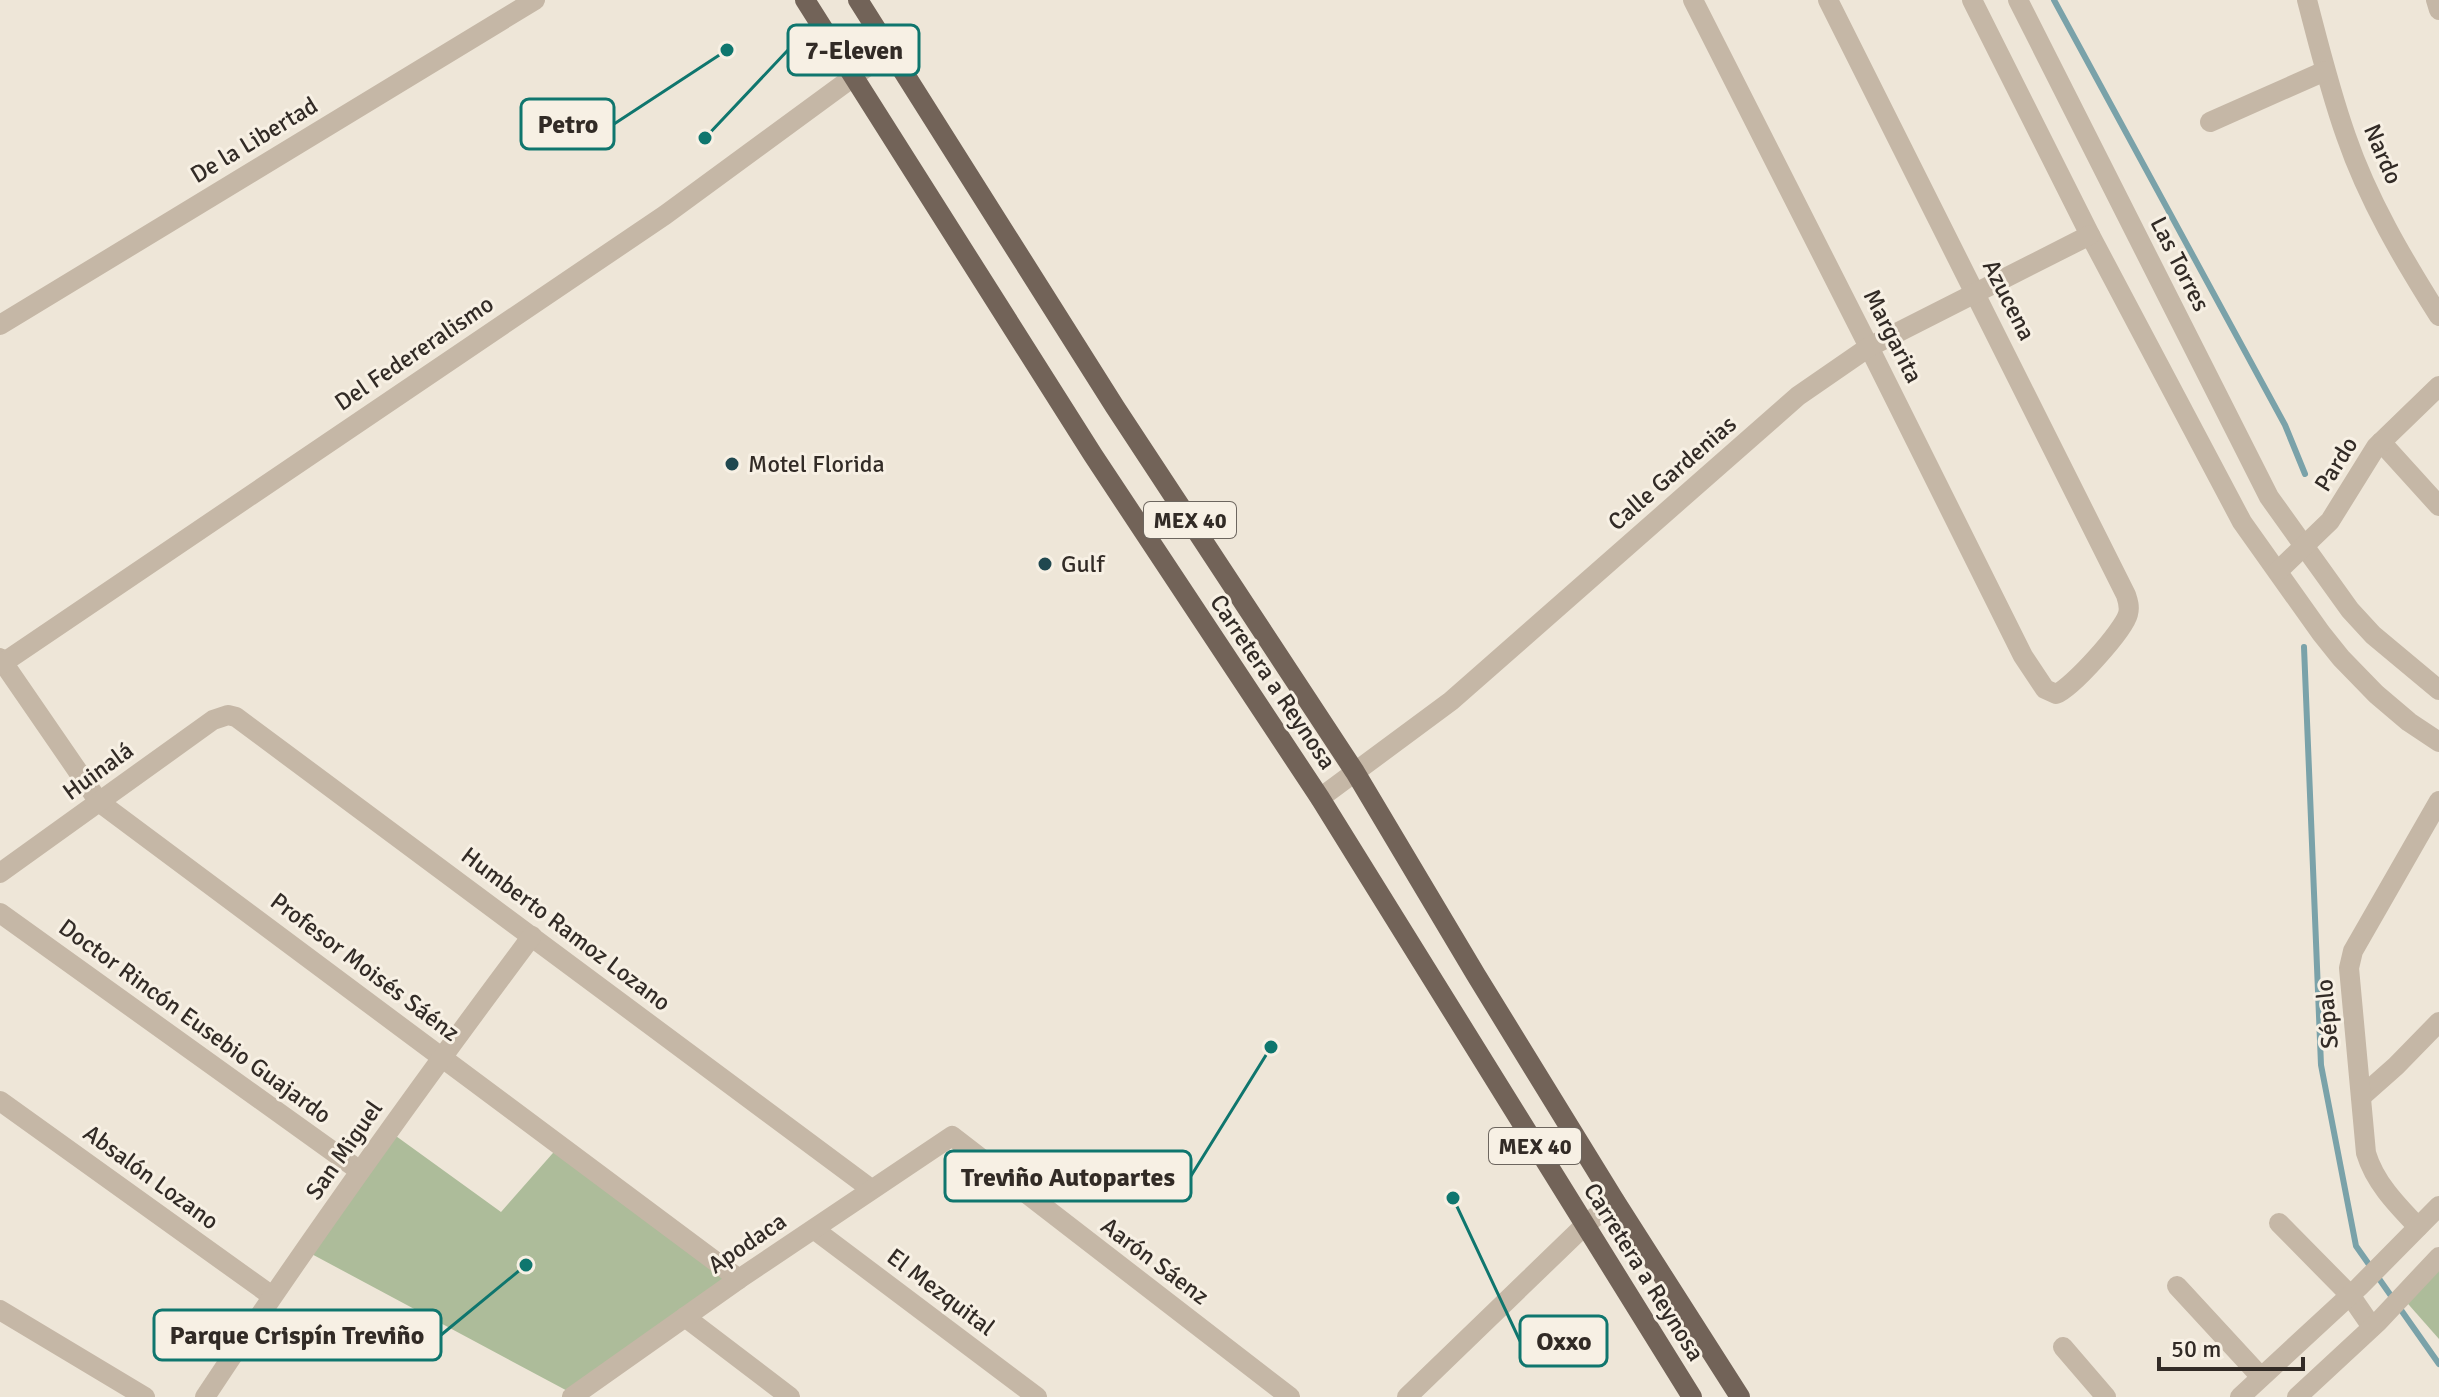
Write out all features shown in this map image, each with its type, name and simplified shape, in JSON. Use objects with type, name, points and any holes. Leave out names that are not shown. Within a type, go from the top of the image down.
[{"type":"main road","name":"Carretera a Reynosa","points":[[805,0],[1093,455],[1320,798],[1692,1397]]},
{"type":"main road","name":"Carretera a Reynosa","points":[[858,0],[1115,407],[1355,772],[1615,1201],[1740,1397]]},
{"type":"street","name":"De la Libertad","points":[[0,325],[535,0]]},
{"type":"street","name":"Margarita","points":[[1693,0],[2023,656],[2040,684],[2050,693]]},
{"type":"street","name":"Azucena","points":[[1828,0],[2126,595],[2130,609],[2122,626],[2074,683],[2065,691],[2050,693]]},
{"type":"street","points":[[1972,0],[2090,235],[2242,522],[2341,658],[2376,694],[2439,742]]},
{"type":"street","name":"Las Torres","points":[[2018,0],[2269,497],[2350,610],[2373,635],[2439,690]]},
{"type":"street","name":"Nardo","points":[[2307,0],[2347,139],[2384,224],[2439,316]]},
{"type":"street","points":[[2436,0],[2439,10]]},
{"type":"street","name":"Del Federeralismo","points":[[1,662],[634,236],[890,50]]},
{"type":"street","points":[[2210,122],[2325,71]]},
{"type":"street","name":"Calle Gardenias","points":[[1320,798],[1451,701],[1798,396],[1869,347],[2090,235]]},
{"type":"street","points":[[2175,395],[2208,377]]},
{"type":"street","name":"Pardo","points":[[2278,571],[2330,521],[2381,442],[2439,386]]},
{"type":"street","points":[[2381,442],[2439,506]]},
{"type":"street","name":"Profesor Moisés Sáénz","points":[[1,662],[99,802],[739,1279]]},
{"type":"street","name":"Huinalá","points":[[0,873],[213,720],[228,715]]},
{"type":"street","name":"Humberto Ramoz Lozano","points":[[228,715],[246,722],[871,1189]]},
{"type":"street","name":"Sépalo","points":[[2418,1227],[2390,1198],[2370,1167],[2366,1153],[2349,968],[2353,951],[2439,801]]},
{"type":"street","name":"Doctor Rincón Eusebio Guajardo","points":[[0,913],[360,1171]]},
{"type":"street","name":"San Miguel","points":[[205,1397],[360,1171],[532,936]]},
{"type":"street","points":[[2361,1097],[2439,1022]]},
{"type":"street","name":"Absalón Lozano","points":[[0,1101],[272,1296]]},
{"type":"street","name":"Apodaca","points":[[572,1397],[739,1279],[952,1136]]},
{"type":"street","name":"Aarón Sáenz","points":[[952,1136],[1290,1397]]},
{"type":"street","points":[[1407,1397],[1584,1226],[1615,1201]]},
{"type":"street","points":[[2240,1397],[2355,1291],[2439,1206]]},
{"type":"street","points":[[2279,1223],[2355,1291],[2375,1325]]},
{"type":"street","name":"El Mezquital","points":[[815,1230],[1037,1397]]},
{"type":"street","points":[[2297,1397],[2375,1325],[2430,1266],[2400,1246]]},
{"type":"street","points":[[2177,1286],[2261,1377]]},
{"type":"street","points":[[0,1310],[145,1397]]},
{"type":"street","points":[[685,1317],[790,1397]]},
{"type":"street","points":[[2063,1347],[2106,1397]]},
{"type":"green space","points":[[389,1131],[501,1212],[560,1145],[739,1279],[575,1395],[306,1251]]},
{"type":"green space","points":[[2439,1257],[2439,1339],[2402,1297]]},
{"type":"waterway","points":[[2054,0],[2285,425],[2305,474]]},
{"type":"waterway","points":[[2304,647],[2321,1065],[2356,1246],[2439,1364]]},
{"type":"place","name":"Petro","points":[[727,50]]},
{"type":"place","name":"7-Eleven","points":[[705,138]]},
{"type":"place","name":"Motel Florida","points":[[732,464]]},
{"type":"place","name":"Gulf","points":[[1045,564]]},
{"type":"place","name":"Treviño Autopartes","points":[[1271,1047]]},
{"type":"place","name":"Oxxo","points":[[1453,1198]]},
{"type":"place","name":"Parque Crispín Treviño","points":[[526,1265]]}]
